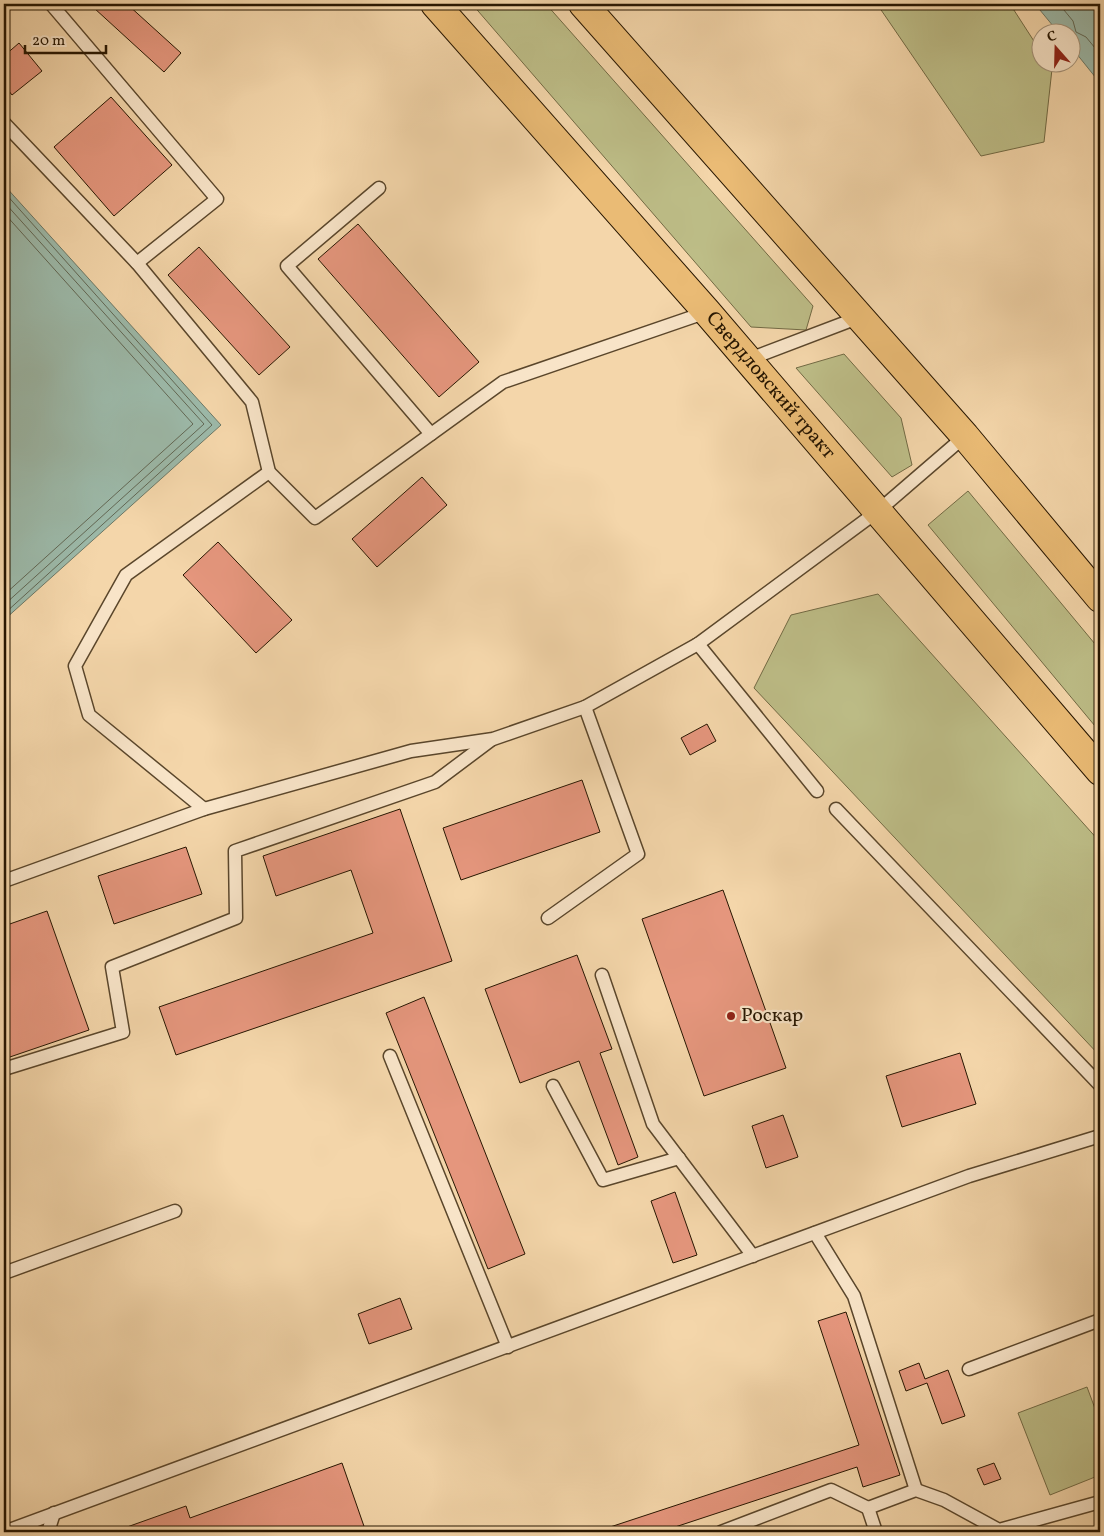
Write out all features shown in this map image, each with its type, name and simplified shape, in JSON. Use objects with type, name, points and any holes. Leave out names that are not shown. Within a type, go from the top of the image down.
[{"type":"main road","name":"Свердловский тракт","points":[[435,4],[707,312],[1100,771]]},
{"type":"main road","points":[[583,4],[965,436],[1100,598]]},
{"type":"lane","points":[[51,4],[217,199],[138,263]]},
{"type":"lane","points":[[4,123],[138,263],[252,402],[269,472],[315,518],[503,382],[707,312]]},
{"type":"lane","points":[[379,188],[287,266],[431,434]]},
{"type":"lane","points":[[747,360],[860,317]]},
{"type":"lane","points":[[4,881],[204,810],[411,751],[493,739],[585,707],[698,644],[878,511],[965,436]]},
{"type":"lane","points":[[204,810],[88,715],[75,666],[126,575],[269,472]]},
{"type":"lane","points":[[698,644],[817,791]]},
{"type":"lane","points":[[548,918],[638,854],[585,707]]},
{"type":"lane","points":[[4,1069],[123,1032],[112,967],[236,918],[235,851],[435,782],[493,739]]},
{"type":"lane","points":[[836,809],[1100,1085]]},
{"type":"lane","points":[[602,975],[653,1124],[753,1256]]},
{"type":"lane","points":[[390,1056],[508,1347]]},
{"type":"lane","points":[[553,1086],[603,1180],[679,1158]]},
{"type":"lane","points":[[4,1532],[969,1176],[1100,1136]]},
{"type":"lane","points":[[4,1273],[175,1211]]},
{"type":"lane","points":[[815,1233],[854,1296],[916,1490]]},
{"type":"lane","points":[[969,1369],[1100,1320]]},
{"type":"lane","points":[[721,1532],[831,1490],[868,1508],[876,1532]]},
{"type":"lane","points":[[868,1508],[916,1490],[944,1500],[999,1530],[1100,1502]]},
{"type":"lane","points":[[48,1532],[54,1513]]},
{"type":"green space","points":[[472,4],[546,4],[813,306],[806,330],[751,327]]},
{"type":"green space","points":[[877,4],[1010,4],[1032,38],[1032,72],[1052,72],[1044,142],[981,156]]},
{"type":"green space","points":[[844,354],[901,418],[912,465],[892,477],[796,368]]},
{"type":"green space","points":[[968,491],[1100,650],[1100,732],[928,525]]},
{"type":"green space","points":[[878,594],[1100,842],[1100,1056],[754,688],[791,615]]},
{"type":"green space","points":[[1087,1387],[1100,1422],[1100,1475],[1050,1495],[1018,1413]]},
{"type":"water","points":[[1035,4],[1100,4],[1100,83],[1082,60],[1082,22],[1050,22]]},
{"type":"water","points":[[4,185],[221,425],[4,620]]},
{"type":"building","points":[[98,4],[127,4],[181,53],[164,72],[94,8]]},
{"type":"building","points":[[19,43],[42,71],[12,95],[4,85],[4,56]]},
{"type":"building","points":[[111,97],[172,165],[114,216],[54,147]]},
{"type":"building","points":[[358,224],[479,362],[439,397],[318,259]]},
{"type":"building","points":[[199,247],[290,347],[259,375],[168,275]]},
{"type":"building","points":[[422,477],[447,505],[377,567],[352,539]]},
{"type":"building","points":[[218,542],[292,620],[256,653],[183,575]]},
{"type":"building","points":[[707,724],[716,741],[690,755],[681,738]]},
{"type":"building","points":[[582,780],[600,832],[461,880],[443,828]]},
{"type":"building","points":[[400,809],[452,961],[176,1055],[159,1007],[373,933],[351,870],[276,896],[263,856]]},
{"type":"building","points":[[186,847],[202,894],[114,924],[98,876]]},
{"type":"building","points":[[723,890],[786,1068],[704,1096],[642,919]]},
{"type":"building","points":[[47,911],[89,1030],[4,1059],[4,926]]},
{"type":"building","points":[[577,955],[612,1049],[600,1053],[638,1157],[618,1165],[579,1061],[520,1083],[485,989]]},
{"type":"building","points":[[424,997],[525,1254],[488,1269],[386,1013]]},
{"type":"building","points":[[960,1053],[976,1104],[902,1127],[886,1076]]},
{"type":"building","points":[[783,1115],[798,1157],[766,1168],[752,1126]]},
{"type":"building","points":[[675,1192],[697,1255],[673,1263],[651,1201]]},
{"type":"building","points":[[400,1298],[412,1329],[369,1344],[358,1314]]},
{"type":"building","points":[[846,1312],[900,1475],[863,1487],[857,1467],[660,1532],[595,1532],[859,1445],[818,1321]]},
{"type":"building","points":[[919,1363],[925,1379],[948,1370],[965,1416],[942,1424],[927,1383],[906,1391],[899,1371]]},
{"type":"building","points":[[342,1463],[366,1532],[113,1532],[186,1506],[190,1518]]},
{"type":"building","points":[[994,1463],[1001,1479],[984,1485],[977,1469]]},
{"type":"place","name":"Роскар","points":[[731,1016]]}]
